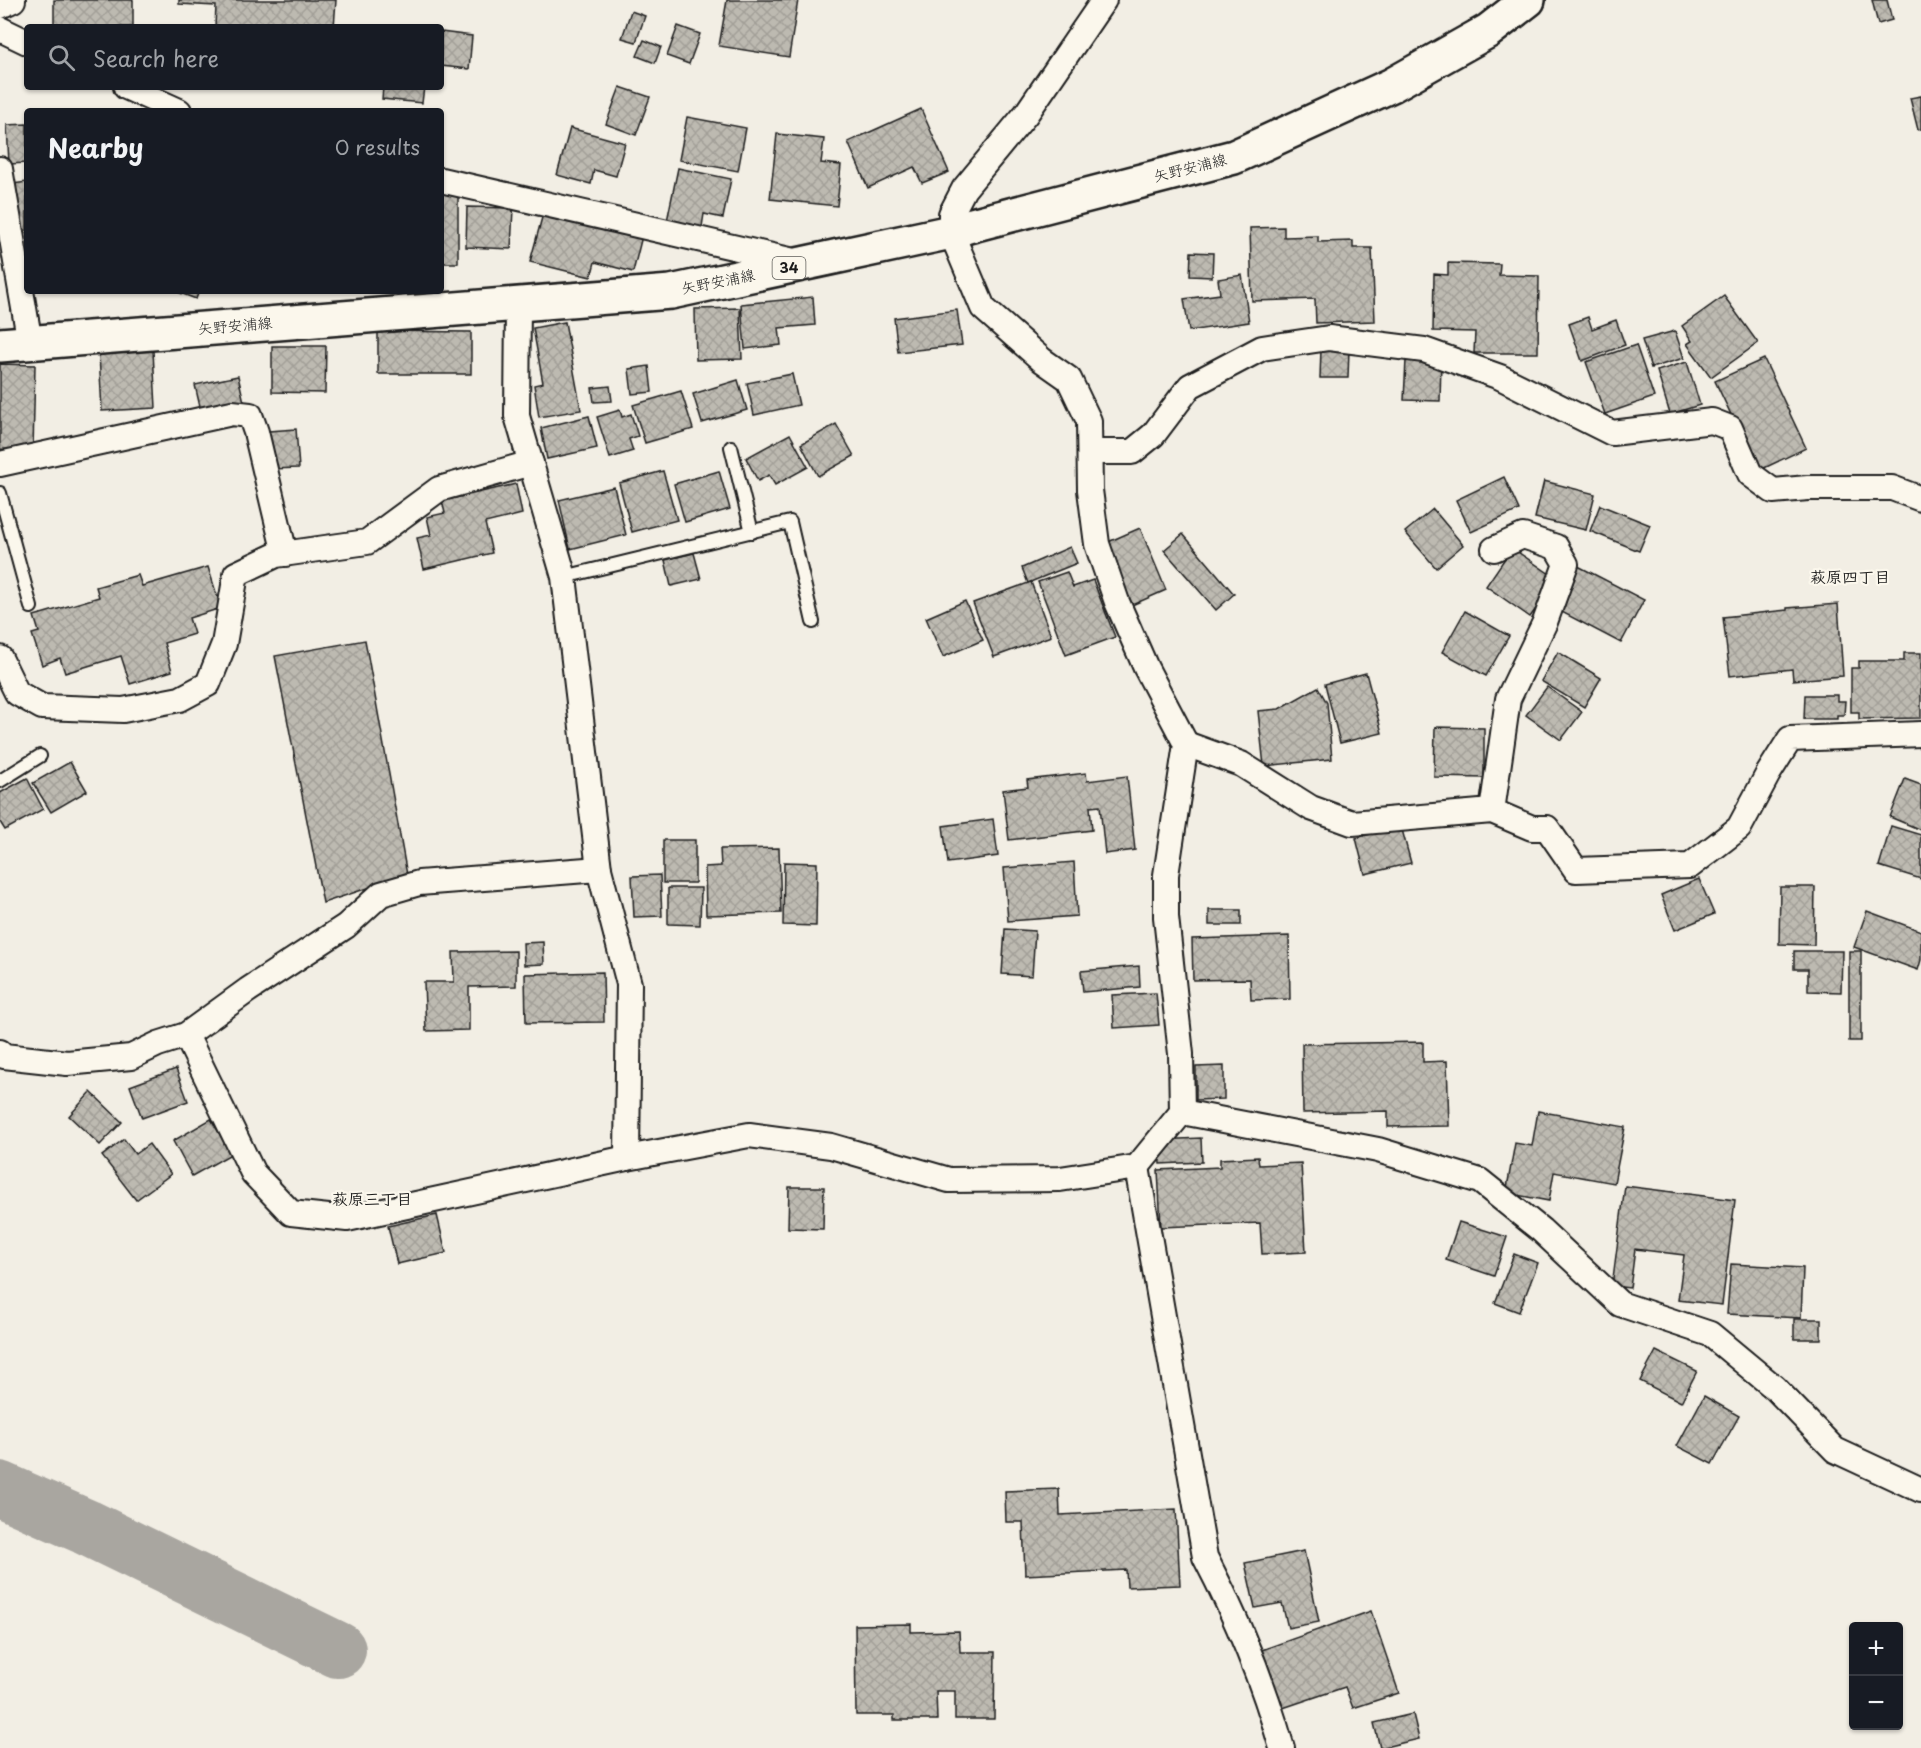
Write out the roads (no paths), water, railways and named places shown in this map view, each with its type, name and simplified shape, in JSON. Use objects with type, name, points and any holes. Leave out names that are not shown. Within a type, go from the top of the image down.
[{"type":"main road","name":"矢野安浦線","points":[[15,344],[671,292],[951,232],[1234,157],[1392,86],[1488,31],[1528,0]]},
{"type":"street","points":[[0,6],[13,0]]},
{"type":"street","points":[[186,1035],[253,1173],[291,1213],[347,1219],[627,1158],[748,1136],[831,1146],[949,1180],[1060,1179],[1137,1167],[1182,1112],[1181,1054],[1166,917],[1166,875],[1186,744],[1142,658],[1117,602],[1097,544],[1089,490],[1089,421],[1069,379],[1041,360],[983,308],[951,232],[951,214],[964,189],[1026,114],[1104,0]]},
{"type":"street","points":[[0,29],[24,41]]},
{"type":"street","points":[[133,90],[172,108]]},
{"type":"street","points":[[0,169],[15,344]]},
{"type":"street","points":[[444,181],[807,264]]},
{"type":"street","points":[[518,303],[517,416],[564,577],[599,869],[629,984],[627,1158]]},
{"type":"street","points":[[1089,452],[1132,452],[1154,435],[1190,386],[1262,348],[1329,338],[1424,350],[1500,377],[1612,433],[1712,422],[1730,428],[1750,474],[1773,491],[1808,488],[1892,488],[1921,499]]},
{"type":"street","points":[[0,464],[232,413],[250,415],[285,554]]},
{"type":"street","points":[[0,658],[17,693],[42,707],[123,710],[180,699],[208,684],[224,644],[236,574],[276,555],[367,542],[439,489],[531,463]]},
{"type":"street","points":[[1492,811],[1508,699],[1545,622],[1566,564],[1556,547],[1523,536],[1494,549]]},
{"type":"street","points":[[1186,744],[1241,765],[1311,808],[1352,823],[1492,811],[1532,828],[1547,828],[1576,870],[1690,866],[1739,828],[1790,739],[1921,734]]},
{"type":"street","points":[[0,1052],[4,1056],[67,1063],[131,1057],[158,1044],[186,1035],[248,990],[346,926],[381,894],[419,883],[599,869]]},
{"type":"street","points":[[1182,1112],[1378,1150],[1480,1181],[1541,1230],[1620,1304],[1710,1334],[1775,1388],[1835,1450],[1921,1490]]},
{"type":"street","points":[[1137,1167],[1205,1557],[1228,1602],[1269,1702],[1282,1748]]},
{"type":"lane","points":[[731,447],[752,532]]},
{"type":"lane","points":[[0,493],[31,607]]},
{"type":"lane","points":[[564,577],[790,522],[813,622]]},
{"type":"lane","points":[[0,781],[40,756]]},
{"type":"waterway","points":[[0,1489],[86,1527],[338,1650]]},
{"type":"district","name":"萩原四丁目","points":[[1850,577]]},
{"type":"district","name":"萩原三丁目","points":[[372,1199]]}]
